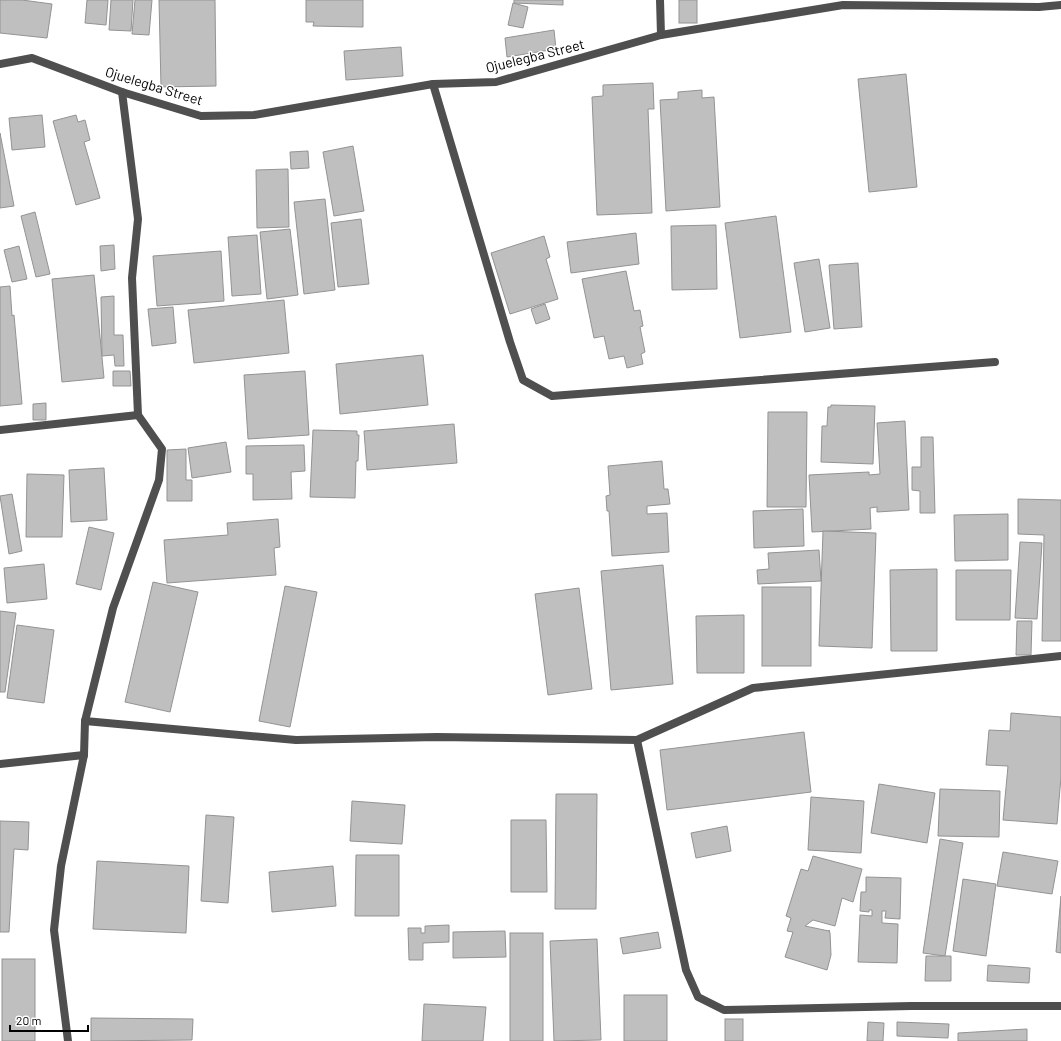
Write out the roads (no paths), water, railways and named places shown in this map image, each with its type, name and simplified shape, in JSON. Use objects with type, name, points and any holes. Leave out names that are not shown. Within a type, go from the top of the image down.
[{"type":"street","points":[[660,0],[661,35]]},
{"type":"street","name":"Ojuelegba Street","points":[[0,64],[32,58],[122,92],[201,116],[254,115],[433,84],[496,82],[661,35],[843,5],[1061,5]]},
{"type":"street","points":[[433,84],[507,334],[523,380],[552,396],[995,362]]},
{"type":"street","points":[[68,1041],[54,930],[61,866],[84,755],[85,721],[113,608],[159,480],[162,449],[138,415],[132,278],[138,219],[122,92]]},
{"type":"street","points":[[0,430],[138,415]]},
{"type":"street","points":[[85,721],[296,740],[437,737],[637,740],[753,688],[1061,656]]},
{"type":"street","points":[[637,740],[686,970],[698,997],[724,1010],[911,1006],[1061,1006]]},
{"type":"street","points":[[0,764],[84,755]]}]
